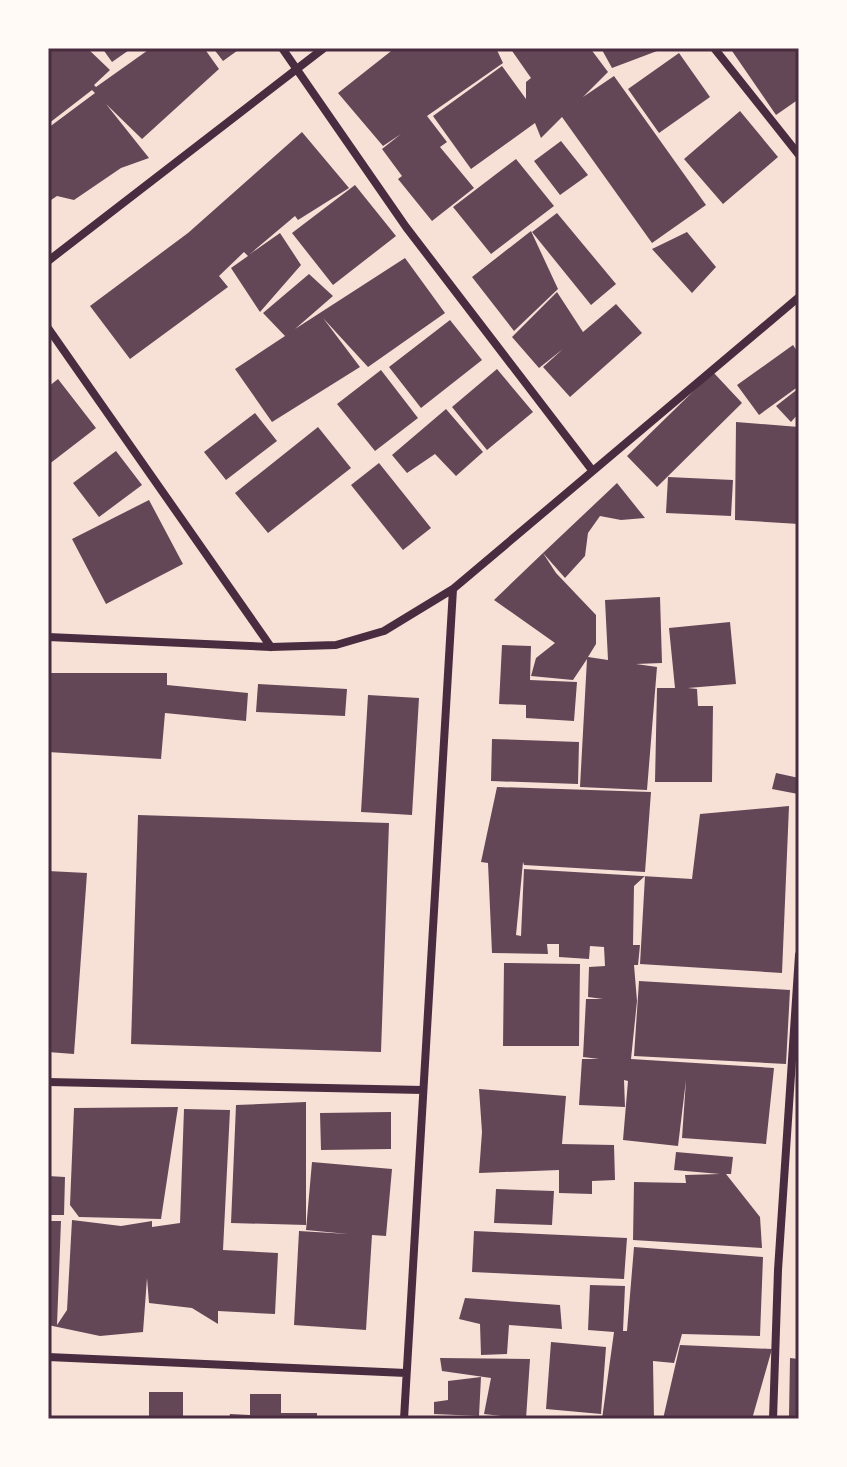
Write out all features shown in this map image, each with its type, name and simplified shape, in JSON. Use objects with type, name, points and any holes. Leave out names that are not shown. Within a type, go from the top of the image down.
[{"type":"street","points":[[282,48],[406,227],[592,470]]},
{"type":"street","points":[[48,261],[324,48]]},
{"type":"street","points":[[714,48],[799,155]]},
{"type":"street","points":[[48,637],[271,647],[336,645],[384,631],[453,589],[799,297]]},
{"type":"street","points":[[48,328],[271,647]]},
{"type":"street","points":[[404,1419],[453,589]]},
{"type":"street","points":[[773,1419],[778,1270],[799,955]]},
{"type":"street","points":[[48,1082],[423,1090]]},
{"type":"street","points":[[48,1357],[406,1373]]},
{"type":"building","points":[[48,48],[87,48],[110,70],[94,85],[96,87],[151,48],[204,48],[219,69],[142,139],[106,104],[149,158],[121,168],[74,200],[57,196],[48,202],[48,128],[95,93],[92,90],[48,124]]},
{"type":"building","points":[[102,48],[132,48],[112,62]]},
{"type":"building","points":[[213,48],[241,48],[223,61]]},
{"type":"building","points":[[395,48],[496,48],[503,63],[427,116],[447,142],[440,147],[474,188],[432,221],[398,179],[402,176],[382,149],[401,134],[383,146],[338,93]]},
{"type":"building","points":[[510,48],[590,48],[608,72],[583,97],[614,76],[706,205],[652,243],[562,117],[541,138],[535,123],[471,169],[433,116],[502,66],[526,99],[526,82],[531,78]]},
{"type":"building","points":[[601,48],[665,48],[612,68]]},
{"type":"building","points":[[730,48],[799,48],[799,99],[776,115]]},
{"type":"building","points":[[679,53],[710,97],[659,133],[628,89]]},
{"type":"building","points":[[740,111],[778,157],[723,204],[684,159]]},
{"type":"building","points":[[302,132],[349,188],[298,220],[295,216],[250,254],[280,233],[301,265],[260,312],[231,268],[248,256],[244,252],[219,276],[228,287],[130,359],[90,306],[188,233]]},
{"type":"building","points":[[561,141],[588,175],[560,195],[534,161]]},
{"type":"building","points":[[516,159],[554,206],[491,254],[453,207]]},
{"type":"building","points":[[355,185],[396,236],[333,285],[292,233]]},
{"type":"building","points":[[557,213],[616,284],[591,305],[532,232]]},
{"type":"building","points":[[531,231],[558,289],[514,331],[472,277]]},
{"type":"building","points":[[687,232],[716,267],[692,293],[652,249]]},
{"type":"building","points":[[405,258],[445,313],[368,367],[323,318],[360,367],[272,422],[235,369],[285,336],[263,313],[309,274],[333,296],[295,329]]},
{"type":"building","points":[[557,292],[583,332],[616,304],[642,333],[570,397],[543,367],[563,349],[539,368],[512,337]]},
{"type":"building","points":[[450,320],[482,360],[421,408],[389,367]]},
{"type":"building","points":[[793,345],[799,354],[799,386],[759,415],[737,385]]},
{"type":"building","points":[[497,369],[533,412],[487,450],[452,407]]},
{"type":"building","points":[[381,370],[418,418],[375,451],[337,404]]},
{"type":"building","points":[[713,372],[742,403],[657,487],[627,456]]},
{"type":"building","points":[[58,379],[96,428],[48,465],[48,387]]},
{"type":"building","points":[[799,388],[799,413],[791,422],[776,406]]},
{"type":"building","points":[[446,409],[483,452],[456,476],[435,454],[407,473],[392,455]]},
{"type":"building","points":[[255,413],[277,441],[226,480],[204,452]]},
{"type":"building","points":[[736,422],[799,427],[799,524],[735,520]]},
{"type":"building","points":[[318,427],[351,468],[268,533],[235,493]]},
{"type":"building","points":[[116,451],[142,485],[99,517],[73,483]]},
{"type":"building","points":[[379,463],[431,528],[403,550],[351,485]]},
{"type":"building","points":[[668,477],[733,480],[731,516],[666,513]]},
{"type":"building","points":[[617,483],[645,518],[621,520],[600,516],[588,533],[585,556],[565,578],[543,553]]},
{"type":"building","points":[[149,500],[183,564],[106,604],[72,539]]},
{"type":"building","points":[[543,553],[556,573],[596,615],[596,644],[588,657],[608,660],[605,600],[660,597],[662,663],[636,664],[657,667],[647,790],[580,787],[587,659],[573,680],[531,676],[536,658],[555,643],[494,600]]},
{"type":"building","points":[[730,622],[736,684],[688,688],[697,689],[698,706],[713,706],[712,782],[655,782],[657,688],[675,688],[669,628]]},
{"type":"building","points":[[502,645],[531,646],[530,680],[577,682],[574,721],[526,718],[526,705],[499,704]]},
{"type":"building","points":[[48,673],[167,673],[167,685],[248,693],[246,721],[165,713],[161,759],[48,752]]},
{"type":"building","points":[[258,684],[347,689],[345,716],[256,712]]},
{"type":"building","points":[[368,695],[419,698],[412,815],[361,812]]},
{"type":"building","points":[[492,739],[579,742],[578,784],[491,781]]},
{"type":"building","points":[[776,773],[799,778],[798,794],[772,789]]},
{"type":"building","points":[[497,787],[651,792],[645,872],[524,865],[523,862],[516,935],[521,936],[524,869],[645,876],[634,886],[633,945],[640,945],[638,965],[634,965],[637,1001],[631,1059],[774,1068],[766,1144],[682,1138],[686,1080],[678,1146],[623,1140],[628,1081],[624,1080],[625,1107],[579,1105],[582,1059],[599,1059],[583,1057],[586,999],[603,999],[588,997],[589,967],[605,966],[604,947],[590,946],[589,959],[559,957],[559,944],[547,944],[548,954],[492,953],[488,863],[481,862]]},
{"type":"building","points":[[789,806],[782,973],[640,964],[645,876],[692,879],[700,814]]},
{"type":"building","points":[[138,815],[389,823],[381,1052],[131,1044]]},
{"type":"building","points":[[48,871],[87,873],[74,1054],[48,1052]]},
{"type":"building","points":[[504,963],[580,964],[579,1046],[503,1046]]},
{"type":"building","points":[[639,981],[790,990],[786,1064],[634,1056]]},
{"type":"building","points":[[479,1089],[566,1096],[562,1144],[614,1145],[615,1180],[592,1181],[592,1194],[559,1193],[559,1170],[479,1173],[482,1132]]},
{"type":"building","points":[[306,1102],[306,1225],[231,1223],[236,1105]]},
{"type":"building","points":[[178,1107],[161,1219],[79,1217],[70,1205],[74,1108]]},
{"type":"building","points":[[184,1109],[230,1110],[223,1250],[278,1253],[275,1314],[218,1311],[218,1324],[192,1308],[149,1303],[147,1278],[143,1332],[100,1336],[48,1325],[48,1221],[61,1221],[57,1325],[67,1310],[72,1220],[121,1226],[152,1221],[152,1227],[180,1223]]},
{"type":"building","points":[[391,1112],[391,1149],[321,1150],[320,1113]]},
{"type":"building","points":[[676,1152],[733,1157],[731,1174],[726,1174],[760,1217],[762,1248],[633,1240],[634,1182],[686,1183],[685,1175],[720,1174],[674,1170]]},
{"type":"building","points":[[312,1162],[392,1169],[386,1236],[372,1235],[366,1330],[294,1325],[299,1231],[348,1234],[306,1230]]},
{"type":"building","points":[[48,1176],[65,1177],[64,1215],[48,1215]]},
{"type":"building","points":[[496,1189],[554,1191],[552,1225],[494,1223]]},
{"type":"building","points":[[474,1231],[627,1238],[624,1279],[472,1272]]},
{"type":"building","points":[[634,1247],[763,1257],[760,1336],[682,1334],[674,1363],[653,1361],[654,1419],[602,1419],[614,1332],[588,1330],[590,1285],[625,1286],[623,1331],[627,1331]]},
{"type":"building","points":[[465,1298],[560,1305],[562,1329],[509,1325],[507,1354],[481,1355],[480,1324],[459,1319]]},
{"type":"building","points":[[551,1342],[606,1347],[601,1414],[546,1409]]},
{"type":"building","points":[[680,1345],[772,1349],[752,1419],[663,1419]]},
{"type":"building","points":[[440,1358],[530,1359],[526,1419],[484,1414],[491,1378],[442,1371]]},
{"type":"building","points":[[790,1358],[799,1359],[799,1416],[789,1416]]},
{"type":"building","points":[[481,1377],[479,1416],[434,1414],[434,1402],[448,1400],[448,1381]]},
{"type":"building","points":[[149,1392],[183,1392],[183,1419],[149,1419]]},
{"type":"building","points":[[250,1394],[281,1394],[281,1413],[317,1413],[317,1419],[229,1419],[230,1414],[250,1415]]}]
